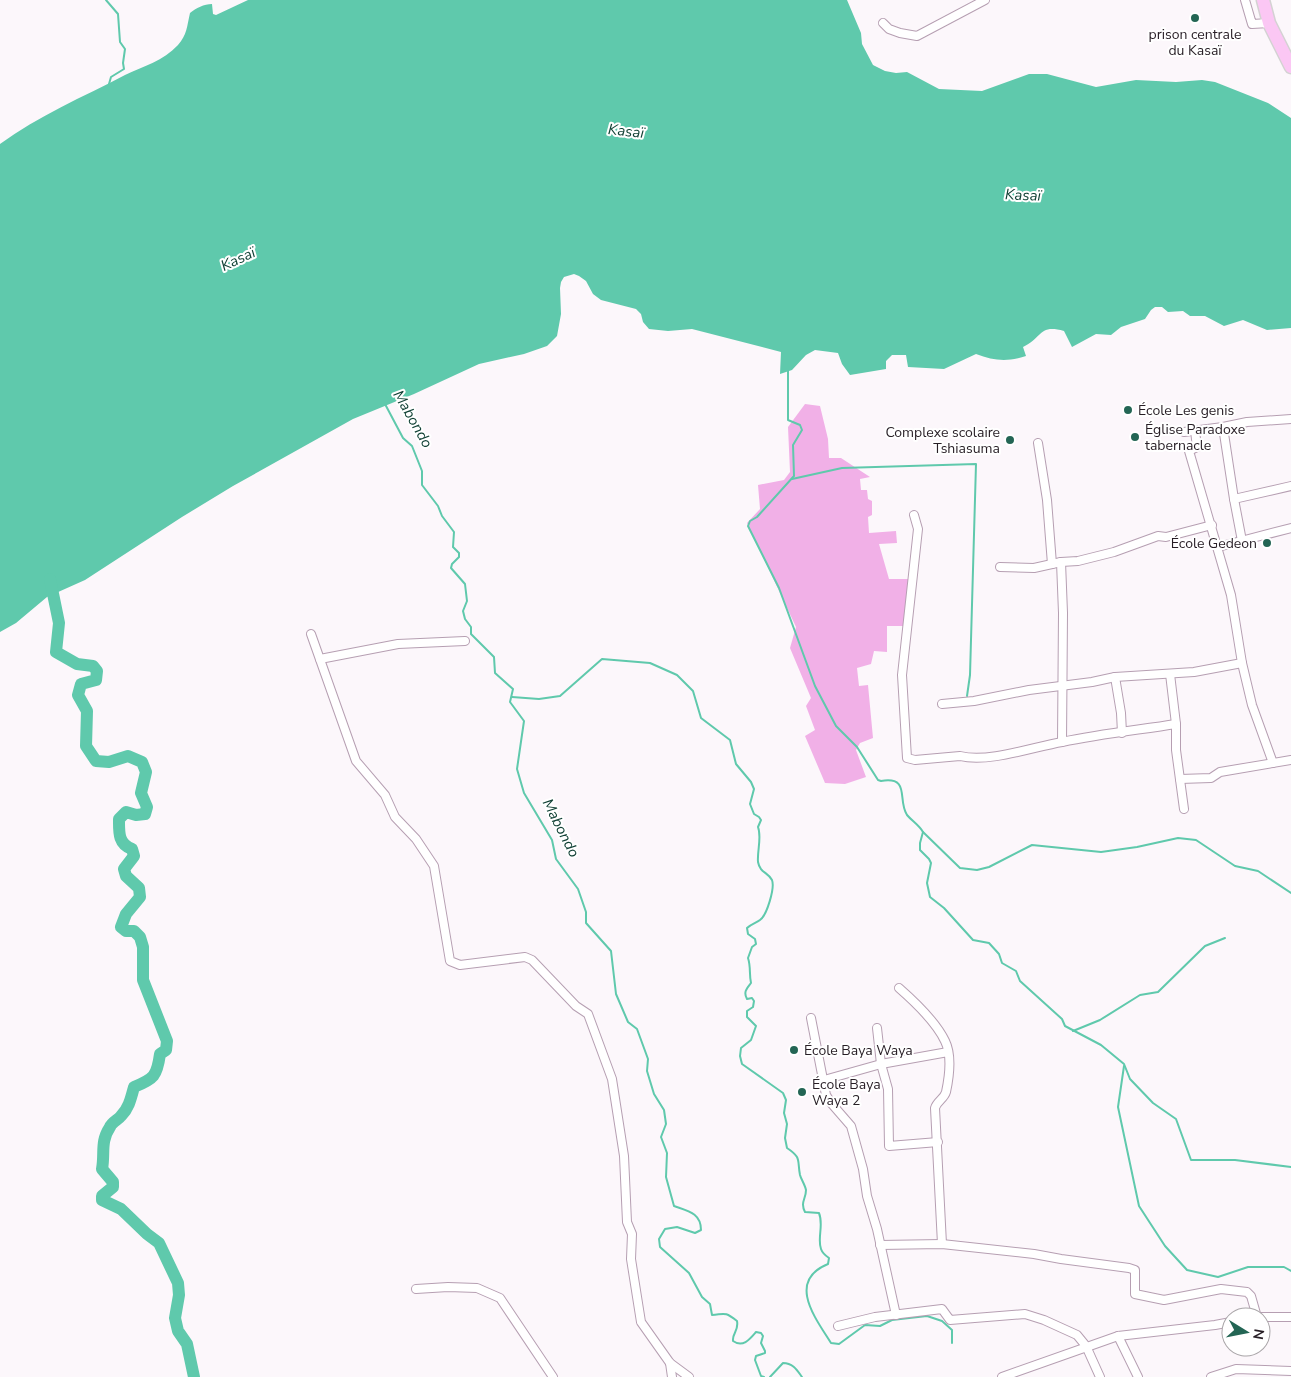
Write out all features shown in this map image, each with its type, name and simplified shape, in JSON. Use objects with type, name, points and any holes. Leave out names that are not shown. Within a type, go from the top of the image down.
[{"type":"main road","points":[[1263,0],[1269,23],[1291,67]]},
{"type":"street","points":[[883,23],[888,29],[917,36],[984,0]]},
{"type":"street","points":[[1245,0],[1252,24],[1269,23]]},
{"type":"street","points":[[1184,432],[1247,422],[1291,419]]},
{"type":"street","points":[[1223,427],[1242,541]]},
{"type":"street","points":[[1194,431],[1198,447],[1189,451],[1231,595],[1242,663],[1252,705],[1273,763]]},
{"type":"street","points":[[1038,443],[1047,500],[1052,564]]},
{"type":"street","points":[[1234,500],[1291,486]]},
{"type":"street","points":[[914,515],[918,529],[902,675],[907,758],[914,760],[960,756],[967,758],[1007,755],[1062,742],[1176,724]]},
{"type":"street","points":[[1000,567],[1034,568],[1089,558],[1114,552],[1158,536],[1166,537],[1212,525]]},
{"type":"street","points":[[1218,547],[1291,528]]},
{"type":"street","points":[[1061,562],[1063,613],[1062,742]]},
{"type":"street","points":[[311,634],[356,761],[385,795],[395,817],[416,839],[434,866],[450,961],[460,965],[526,957],[532,960],[576,1006],[588,1014],[612,1079],[624,1156],[627,1222],[632,1234],[631,1259],[641,1322],[670,1363],[689,1377]]},
{"type":"street","points":[[320,659],[398,644],[465,641]]},
{"type":"street","points":[[942,704],[1115,677],[1194,672],[1242,663]]},
{"type":"street","points":[[1170,674],[1176,724],[1176,750],[1184,809]]},
{"type":"street","points":[[1115,677],[1122,733]]},
{"type":"street","points":[[1180,779],[1211,778],[1220,772],[1291,760]]},
{"type":"street","points":[[899,988],[926,1014],[946,1041],[948,1052],[946,1093],[936,1108],[942,1244]]},
{"type":"street","points":[[811,1018],[826,1095],[851,1126],[864,1169],[867,1196],[877,1229],[896,1315]]},
{"type":"street","points":[[877,1028],[881,1064],[888,1090],[889,1146],[938,1142]]},
{"type":"street","points":[[824,1080],[881,1064],[948,1052]]},
{"type":"street","points":[[880,1245],[942,1244],[1034,1254],[1061,1260],[1130,1268],[1135,1270],[1135,1294],[1164,1300],[1221,1289],[1247,1292],[1251,1296],[1254,1307]]},
{"type":"street","points":[[416,1289],[477,1288],[500,1298],[553,1377]]},
{"type":"street","points":[[838,1326],[875,1317],[942,1309],[950,1320],[1025,1314],[1072,1331],[1086,1346],[1100,1377]]},
{"type":"street","points":[[1271,1317],[1291,1317]]},
{"type":"street","points":[[1002,1377],[1118,1336],[1221,1324]]},
{"type":"street","points":[[1118,1336],[1138,1377]]},
{"type":"street","points":[[670,1363],[672,1377]]},
{"type":"street","points":[[1212,1377],[1236,1369],[1291,1371]]},
{"type":"shaded area","points":[[805,404],[820,406],[828,439],[829,458],[841,458],[870,477],[860,479],[861,490],[867,490],[868,499],[872,501],[872,515],[868,517],[869,533],[896,531],[897,543],[879,544],[889,579],[910,579],[905,626],[887,626],[887,652],[874,651],[871,664],[857,668],[859,686],[868,685],[873,738],[860,743],[856,750],[866,777],[845,784],[825,783],[805,736],[815,730],[806,706],[811,698],[790,648],[796,627],[747,523],[760,509],[758,485],[784,480],[790,472],[788,427]]},
{"type":"water","name":"Kasaï","points":[[248,0],[847,0],[861,33],[862,44],[873,65],[885,71],[907,72],[939,89],[982,91],[1029,74],[1047,74],[1096,87],[1136,80],[1176,82],[1202,80],[1215,82],[1268,103],[1291,118],[1291,328],[1267,330],[1243,320],[1224,326],[1205,316],[1190,316],[1183,311],[1168,312],[1162,307],[1155,307],[1145,319],[1121,327],[1111,335],[1096,334],[1072,347],[1064,331],[1049,329],[1023,347],[1026,356],[1013,359],[995,359],[976,354],[944,369],[908,367],[906,355],[892,355],[886,361],[886,369],[850,375],[842,364],[838,353],[815,350],[806,355],[792,370],[780,374],[781,352],[692,329],[668,331],[649,329],[636,309],[601,300],[593,294],[586,281],[574,274],[564,277],[561,282],[561,314],[557,336],[547,346],[524,354],[479,364],[353,419],[233,486],[85,580],[47,597],[16,623],[0,632],[0,144],[45,116],[125,75],[153,63],[172,51],[183,38],[190,13],[195,9],[212,4],[213,14],[216,15]]},
{"type":"waterway","points":[[106,0],[118,14],[120,42],[125,49],[124,69],[111,77],[109,84]]},
{"type":"waterway","points":[[788,371],[788,420],[800,425],[802,430],[793,445],[794,476],[757,517],[750,521],[748,526],[779,588],[815,686],[836,726],[857,747],[878,780],[890,780],[900,786],[904,809],[907,815],[923,832],[920,850],[931,863],[927,883],[930,897],[944,908],[973,940],[989,943],[999,954],[1002,963],[1016,971],[1020,981],[1062,1019],[1065,1026],[1101,1045],[1124,1064],[1130,1079],[1153,1103],[1176,1119],[1191,1160],[1235,1160],[1291,1167]]},
{"type":"waterway","name":"Mabondo","points":[[385,404],[403,438],[412,446],[422,471],[422,485],[454,532],[453,547],[459,553],[459,557],[452,564],[451,568],[465,584],[467,601],[463,611],[465,619],[471,627],[471,634],[494,657],[495,673],[513,689],[510,702],[524,721],[517,769],[524,793],[552,840],[556,859],[578,889],[586,912],[586,923],[611,951],[616,994],[628,1022],[637,1029],[648,1059],[647,1071],[654,1094],[664,1110],[666,1124],[661,1137],[667,1153],[666,1177],[674,1206],[689,1211],[696,1216],[701,1230],[695,1233],[677,1227],[665,1229],[659,1239],[660,1247],[689,1273],[702,1297],[710,1304],[712,1315],[724,1314],[737,1321],[733,1341],[740,1344],[749,1340],[756,1332],[761,1333],[763,1336],[761,1343],[765,1353],[756,1356],[755,1360],[761,1376],[764,1377]]},
{"type":"waterway","points":[[792,479],[842,468],[976,464],[970,675],[967,696]]},
{"type":"waterway","points":[[50,579],[59,623],[56,652],[77,664],[93,666],[97,671],[96,680],[81,684],[78,695],[87,711],[86,746],[96,761],[109,762],[128,756],[142,762],[146,772],[141,793],[147,807],[145,814],[136,815],[126,812],[119,819],[119,833],[122,841],[127,847],[132,849],[134,856],[124,869],[126,876],[139,888],[140,897],[126,914],[121,927],[126,931],[134,931],[140,937],[143,947],[143,980],[167,1041],[166,1050],[160,1054],[156,1072],[146,1082],[134,1087],[126,1110],[107,1132],[102,1169],[113,1182],[113,1187],[102,1196],[102,1200],[121,1209],[159,1243],[178,1283],[179,1295],[175,1318],[178,1331],[187,1344],[194,1377]]},
{"type":"waterway","points":[[512,697],[539,699],[560,696],[602,659],[650,663],[677,675],[693,691],[701,718],[730,740],[736,764],[751,782],[754,789],[750,804],[754,814],[761,820],[758,827],[760,835],[758,862],[760,868],[770,877],[773,884],[768,907],[763,917],[747,928],[748,934],[755,939],[756,944],[752,947],[748,958],[751,983],[745,994],[747,999],[752,998],[754,1001],[753,1007],[747,1011],[747,1017],[756,1026],[751,1040],[741,1048],[740,1056],[742,1064],[783,1093],[786,1100],[784,1113],[787,1124],[785,1138],[787,1148],[795,1154],[798,1160],[800,1175],[806,1190],[803,1203],[804,1209],[805,1212],[819,1213],[821,1222],[820,1245],[822,1251],[829,1258],[828,1264],[815,1271],[809,1280],[807,1290],[808,1301],[812,1312],[831,1343],[839,1344],[865,1325],[880,1326],[892,1320],[927,1316],[942,1321],[952,1330],[952,1343]]},
{"type":"waterway","points":[[923,832],[960,868],[977,870],[989,867],[1032,845],[1101,852],[1137,847],[1178,838],[1196,840],[1235,866],[1258,871],[1291,893]]},
{"type":"waterway","points":[[1073,1031],[1100,1020],[1140,995],[1158,992],[1205,946],[1225,938]]},
{"type":"waterway","points":[[1124,1066],[1118,1107],[1139,1206],[1165,1246],[1187,1270],[1218,1277],[1248,1267],[1284,1267],[1291,1271]]},
{"type":"waterway","name":"Mabondo","points":[[770,1377],[783,1363],[792,1366],[802,1377]]},
{"type":"place","name":"prison centrale du Kasaï","points":[[1195,18]]},
{"type":"place","name":"École Les genis","points":[[1128,410]]},
{"type":"place","name":"Église Paradoxe tabernacle","points":[[1135,437]]},
{"type":"place","name":"Complexe scolaire Tshiasuma","points":[[1010,440]]},
{"type":"place","name":"École Gedeon","points":[[1267,543]]},
{"type":"place","name":"École Baya Waya","points":[[794,1050]]},
{"type":"place","name":"École Baya Waya 2","points":[[802,1092]]}]
